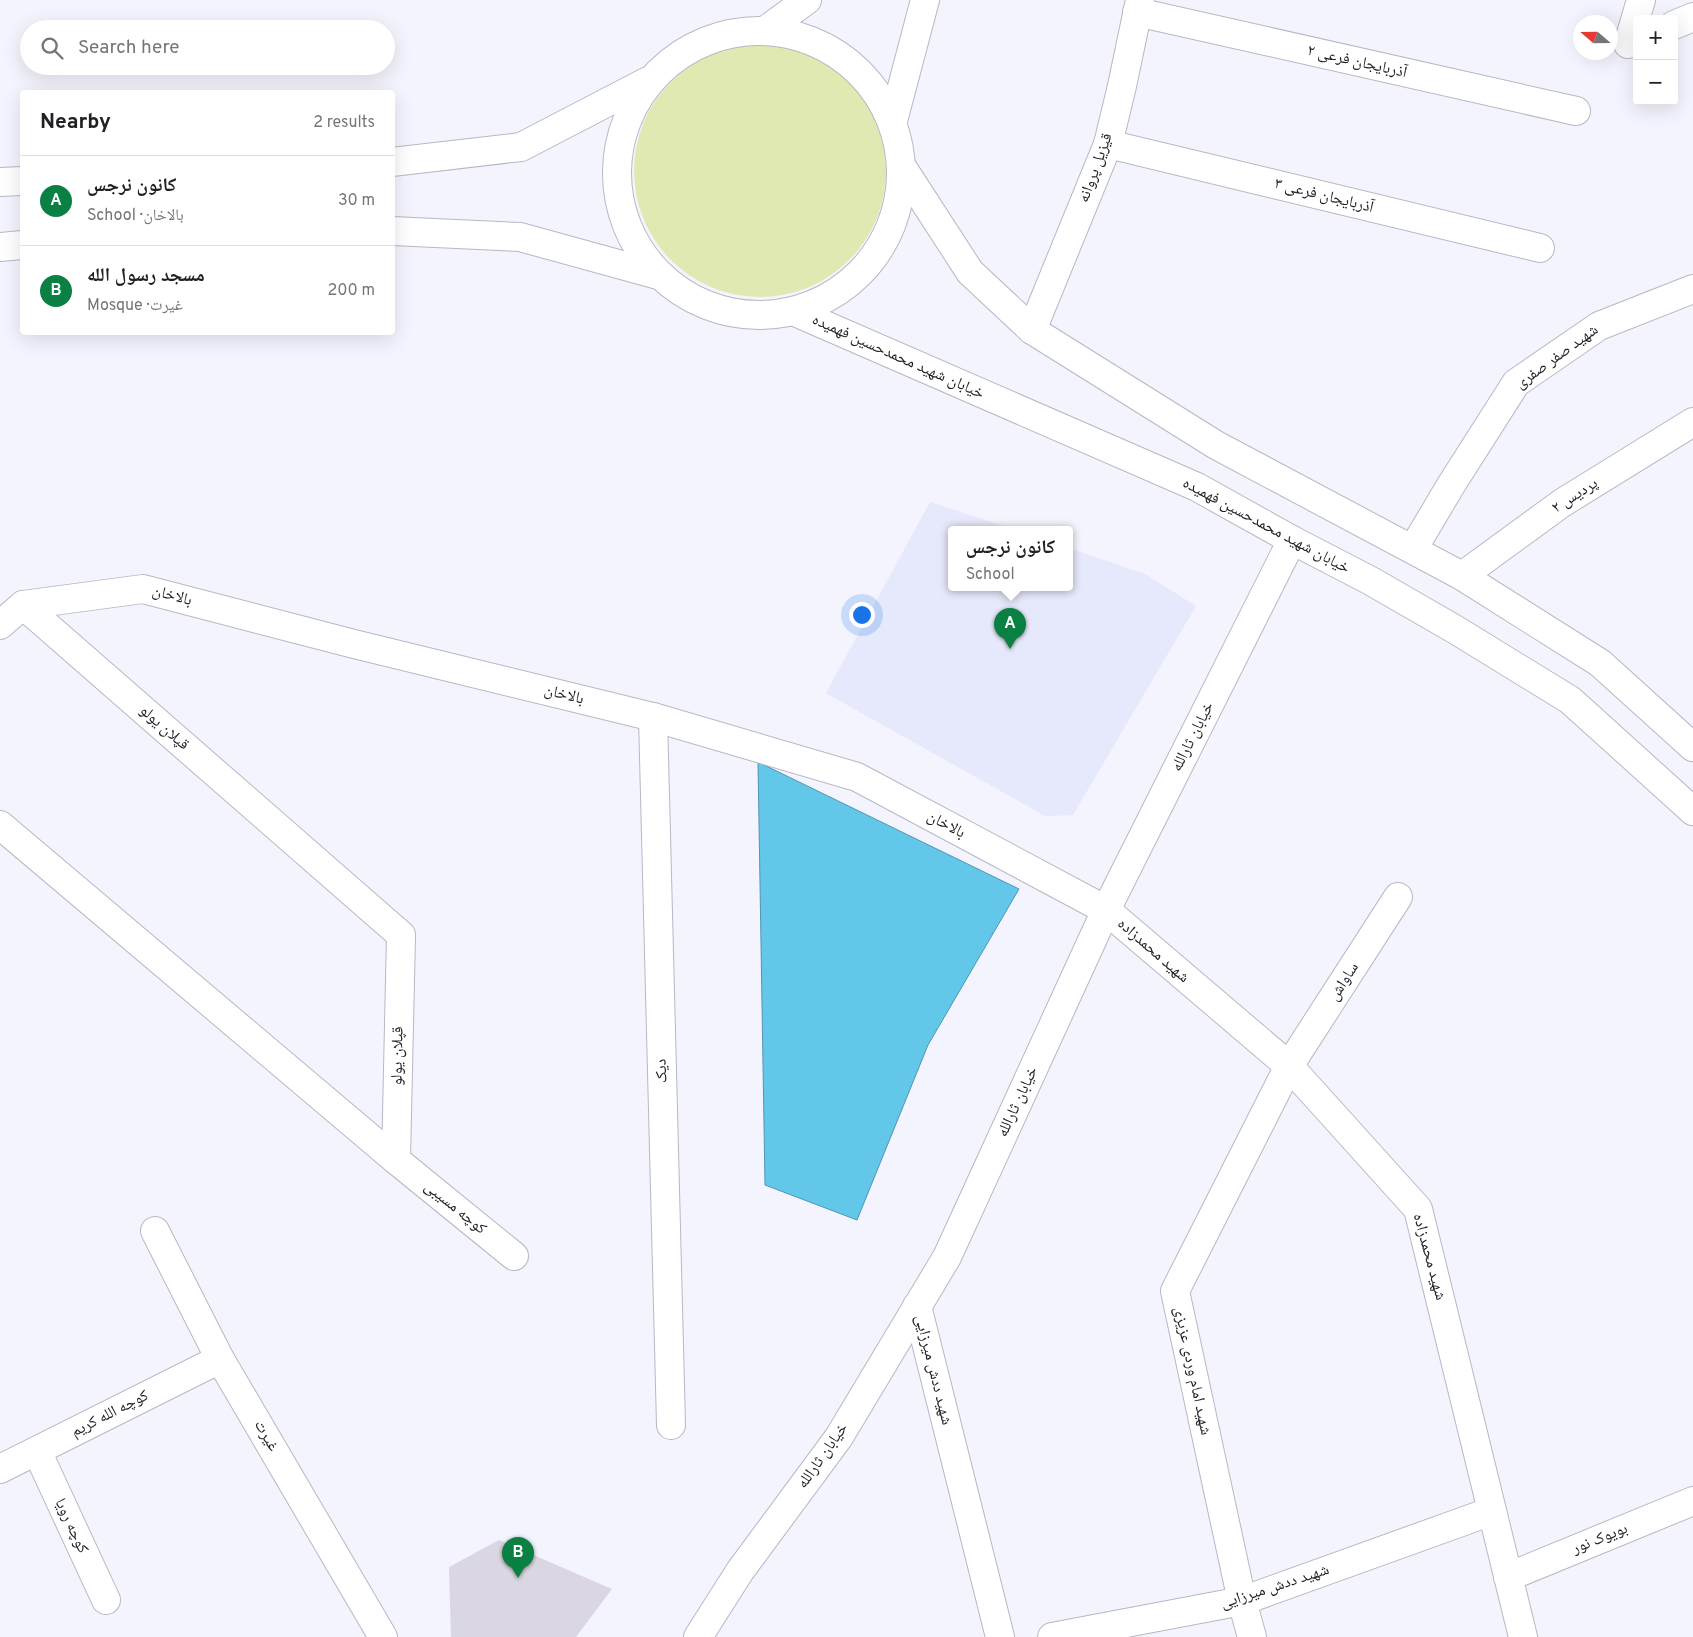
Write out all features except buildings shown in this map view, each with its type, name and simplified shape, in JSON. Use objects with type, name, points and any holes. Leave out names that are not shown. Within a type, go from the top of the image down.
[{"type":"street","points":[[766,30],[807,0]]},
{"type":"street","points":[[893,122],[925,0]]},
{"type":"street","points":[[1637,15],[1641,0]]},
{"type":"street","name":"آذربایجان فرعی ۲","points":[[1139,6],[1576,111]]},
{"type":"street","name":"قیزیل پروانه","points":[[1032,330],[1108,144],[1139,6]]},
{"type":"street","points":[[1678,23],[1693,17]]},
{"type":"street","points":[[1633,27],[1628,44],[1633,42]]},
{"type":"street","points":[[395,162],[521,147],[650,80],[682,52],[722,35],[766,30],[806,38],[843,57],[872,85],[893,122],[902,167],[896,214],[875,256],[840,291],[795,312],[746,316],[698,304],[658,275],[636,248],[622,215],[616,180],[619,144],[630,111],[650,80]]},
{"type":"street","name":"آذربایجان فرعی ۳","points":[[1108,144],[1540,248]]},
{"type":"street","points":[[902,167],[970,272],[1032,330],[1216,445],[1462,576],[1600,663],[1693,747]]},
{"type":"street","points":[[0,182],[20,181]]},
{"type":"street","points":[[395,230],[520,237],[658,275]]},
{"type":"street","points":[[0,247],[20,245]]},
{"type":"street","name":"شهید صفر صفری","points":[[1413,549],[1516,383],[1599,326],[1693,289]]},
{"type":"street","name":"خیابان شهید محمدحسین فهمیده","points":[[795,312],[1197,487],[1371,581],[1456,630],[1570,700],[1693,811]]},
{"type":"street","name":"پردیس ۲","points":[[1462,576],[1562,503],[1693,422]]},
{"type":"street","name":"خیابان ثارالله","points":[[698,1637],[740,1571],[839,1437],[947,1257],[1106,910],[1292,540]]},
{"type":"street","name":"بالاخان","points":[[23,605],[143,589],[354,644],[653,717],[858,777],[1106,910]]},
{"type":"street","points":[[0,625],[23,605]]},
{"type":"street","name":"قپلان یولو","points":[[23,605],[401,935],[396,1160]]},
{"type":"street","name":"دیک","points":[[653,717],[671,1425]]},
{"type":"street","points":[[0,825],[396,1160]]},
{"type":"street","name":"ساواش","points":[[1289,1066],[1398,897]]},
{"type":"street","name":"شهید محمدزاده","points":[[1106,910],[1289,1066],[1418,1208],[1523,1637]]},
{"type":"street","name":"شهید امام وردی عزیزی","points":[[1252,1637],[1242,1601],[1175,1291],[1289,1066]]},
{"type":"street","name":"کوچه مسیبی","points":[[396,1160],[514,1256]]},
{"type":"street","name":"غیرت","points":[[155,1232],[220,1359],[383,1637]]},
{"type":"street","name":"شهید ددش میرزایی","points":[[918,1306],[1000,1637]]},
{"type":"street","name":"کوچه الله کریم","points":[[0,1469],[220,1359]]},
{"type":"street","name":"کوچه رویا","points":[[37,1451],[106,1600]]},
{"type":"street","name":"بویوک نور","points":[[1508,1577],[1693,1501]]},
{"type":"street","name":"شهید ددش میرزایی","points":[[1052,1637],[1242,1601],[1492,1511]]},
{"type":"shaded area","points":[[930,502],[1004,526],[948,526],[948,591],[1073,591],[1073,549],[1145,574],[1196,606],[1073,815],[1045,816],[826,693]]},
{"type":"green space","points":[[760,45],[785,48],[808,55],[830,66],[849,82],[865,101],[876,123],[883,146],[886,171],[883,196],[876,219],[865,241],[849,260],[830,276],[808,287],[785,294],[760,297],[735,294],[712,287],[690,276],[671,260],[655,241],[644,219],[637,196],[634,171],[637,146],[644,123],[655,101],[671,82],[690,66],[712,55],[735,48]]},
{"type":"water","points":[[758,762],[1019,889],[928,1045],[857,1220],[765,1185]]},
{"type":"place","name":"کانون نرجس","points":[[1010,649]]},
{"type":"place","name":"مسجد رسول الله","points":[[518,1578]]}]
